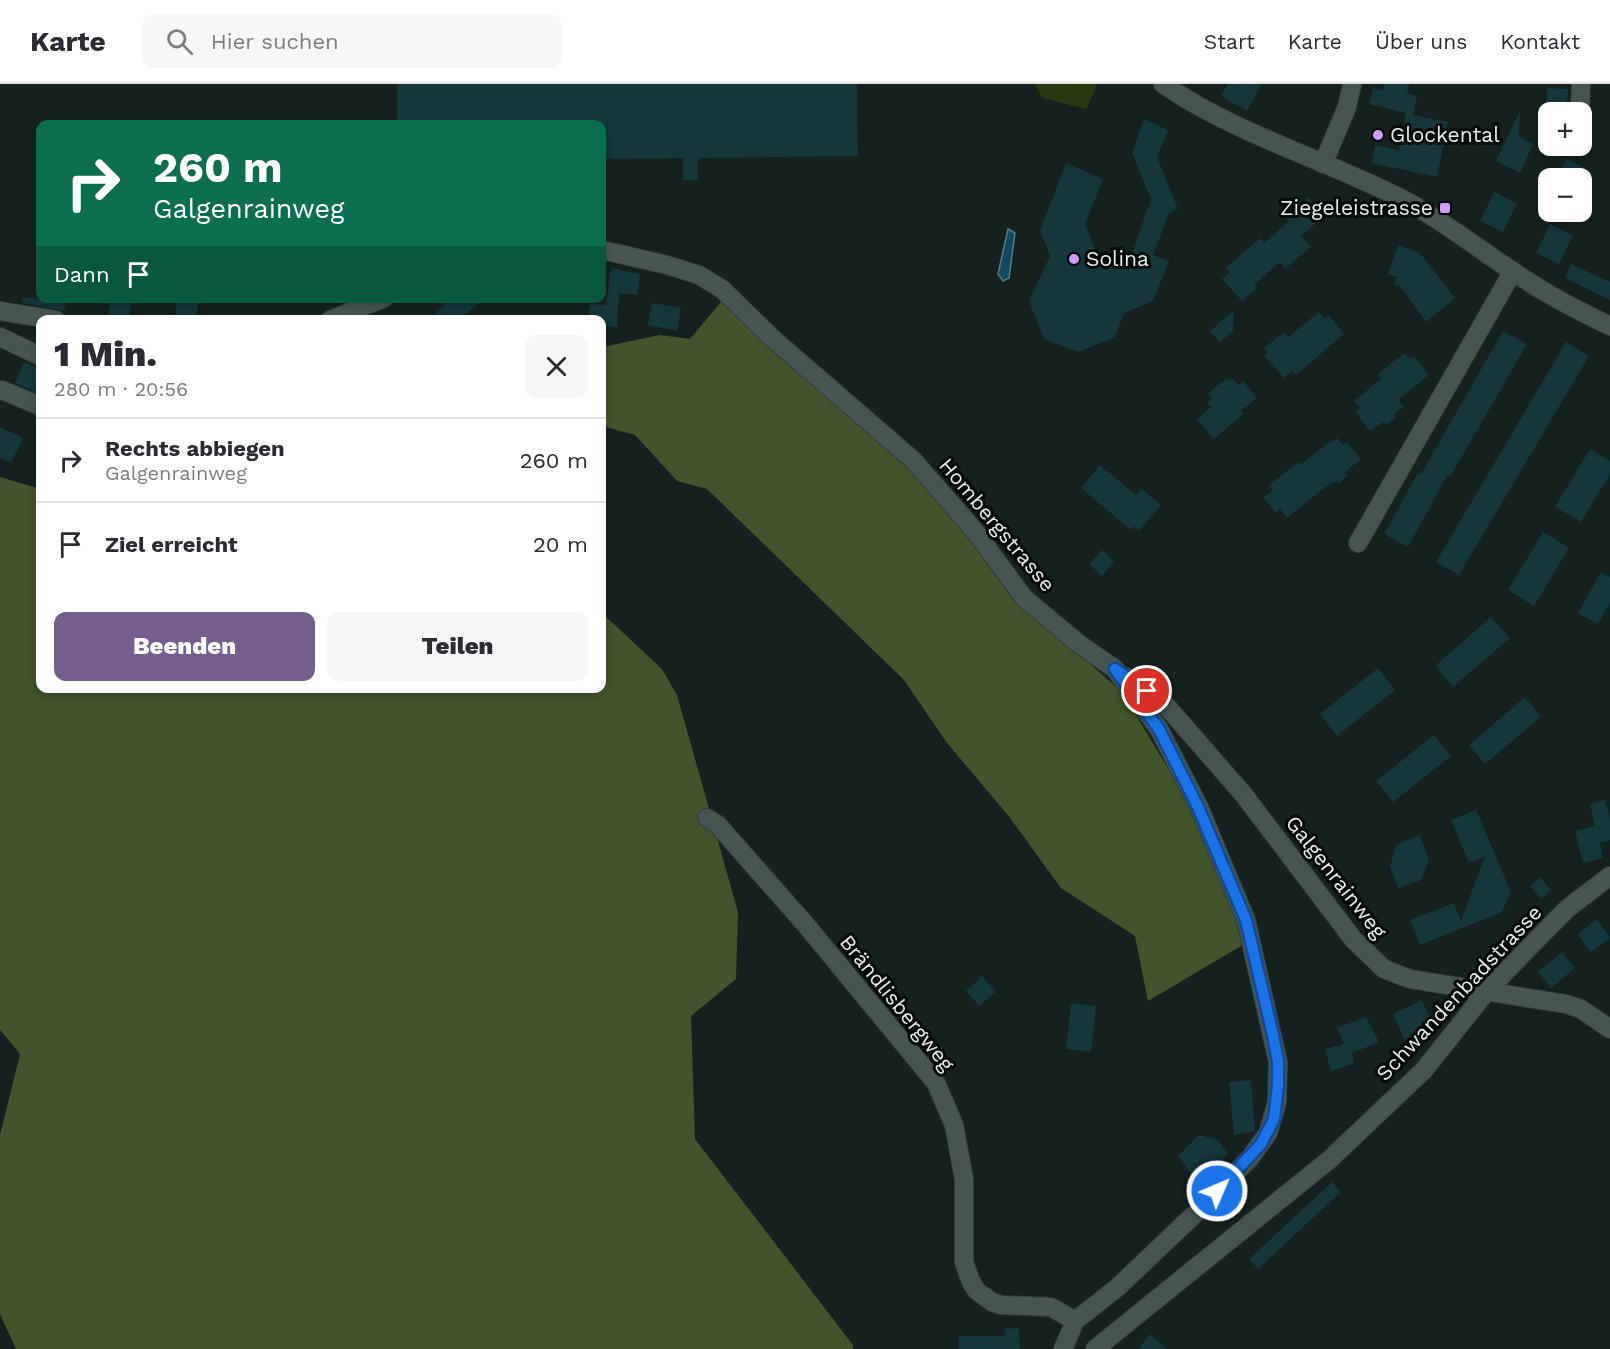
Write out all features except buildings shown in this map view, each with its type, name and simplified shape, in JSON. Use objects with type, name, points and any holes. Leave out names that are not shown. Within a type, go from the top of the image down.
[{"type":"street","points":[[1163,84],[1224,120],[1367,182],[1413,205],[1466,237],[1513,271],[1564,303],[1610,326]]},
{"type":"street","points":[[1323,164],[1347,107],[1352,84]]},
{"type":"street","points":[[1580,102],[1581,84]]},
{"type":"street","name":"Hombergstrasse","points":[[606,251],[699,275],[722,289],[772,338],[913,460],[974,530],[1024,598],[1079,644],[1115,669],[1159,729],[1198,807],[1246,920],[1276,1053],[1278,1102],[1268,1133],[1250,1158],[1118,1287],[1075,1321],[1063,1349]]},
{"type":"street","points":[[1358,543],[1513,271]]},
{"type":"street","points":[[342,315],[372,303]]},
{"type":"street","points":[[0,311],[36,317]]},
{"type":"street","points":[[0,338],[36,354]]},
{"type":"street","points":[[2,390],[36,404]]},
{"type":"street","name":"Galgenrainweg","points":[[1115,669],[1163,702],[1244,795],[1353,939],[1383,969],[1397,975],[1566,1004],[1581,1010],[1610,1029]]},
{"type":"street","name":"Brändlisbergweg","points":[[707,818],[718,825],[806,925],[936,1083],[954,1125],[964,1179],[964,1262],[977,1291],[992,1302],[1001,1305],[1051,1307],[1075,1321]]},
{"type":"street","name":"Schwandenbadstrasse","points":[[1095,1349],[1329,1161],[1424,1070],[1486,992],[1568,908],[1610,876]]},
{"type":"green space","points":[[1035,84],[1095,84],[1097,86],[1086,109],[1042,98]]},
{"type":"green space","points":[[721,302],[908,464],[970,536],[1016,599],[1122,692],[1192,808],[1241,926],[1241,946],[1148,1001],[1135,936],[1061,888],[1007,814],[947,743],[904,680],[707,489],[677,481],[635,435],[606,427],[606,346],[660,335],[690,339]]},
{"type":"green space","points":[[0,477],[36,488],[36,693],[606,693],[606,617],[662,669],[677,695],[738,912],[736,979],[691,1016],[695,1139],[853,1345],[853,1349],[16,1349],[0,1314],[0,1135],[20,1054],[0,1030]]},
{"type":"water","points":[[1008,229],[1015,233],[1009,278],[1003,281],[998,274]]},
{"type":"place","name":"Glockental","points":[[1378,135]]},
{"type":"place","name":"Ziegeleistrasse","points":[[1445,208]]},
{"type":"place","name":"Solina","points":[[1074,259]]},
{"type":"route","points":[[1147,691],[1115,669],[1159,729],[1198,807],[1246,920],[1278,1062],[1278,1102],[1268,1133],[1250,1158],[1217,1191]]}]
